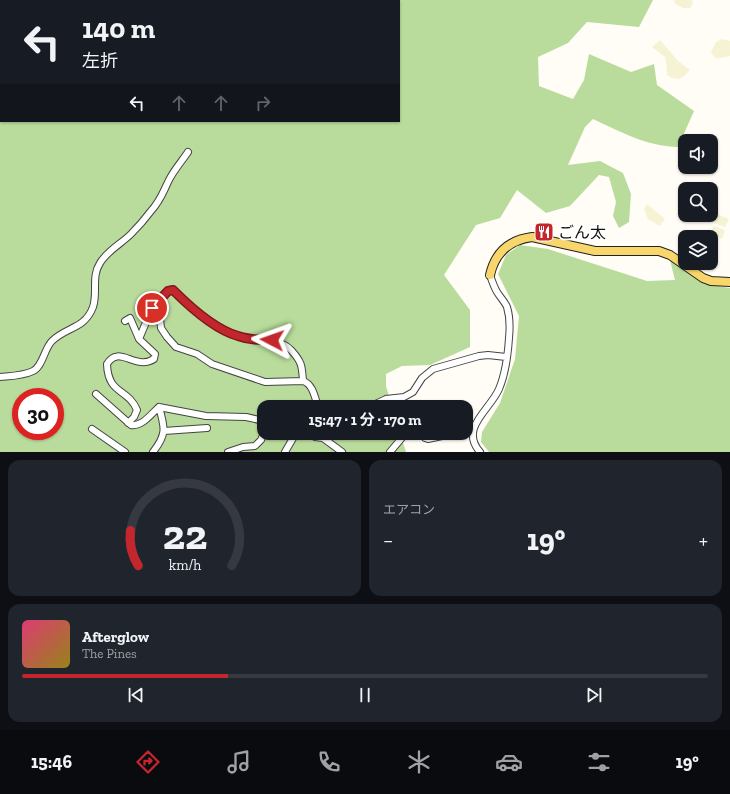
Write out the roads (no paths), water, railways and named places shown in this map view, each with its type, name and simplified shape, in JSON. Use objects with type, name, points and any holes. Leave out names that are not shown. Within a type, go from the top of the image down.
[{"type":"main road","points":[[490,275],[492,265],[507,247],[514,242],[532,237],[594,251],[659,251],[670,254],[703,278],[711,281],[730,282]]},
{"type":"street","points":[[0,377],[22,375],[34,371],[39,365],[46,348],[52,341],[78,327],[88,317],[94,306],[94,276],[100,263],[112,249],[131,235],[153,210],[162,197],[169,179],[188,152]]},
{"type":"street","points":[[480,452],[473,442],[474,431],[478,420],[495,397],[499,388],[509,338],[509,319],[507,307],[496,291],[490,275]]},
{"type":"street","points":[[139,339],[152,308],[168,291],[173,290],[191,308],[227,331],[238,336],[280,342],[286,346],[302,364],[303,381]]},
{"type":"street","points":[[158,300],[162,328],[167,337],[176,346],[197,354],[212,364],[265,382],[308,382],[316,400]]},
{"type":"street","points":[[125,321],[130,318],[139,339],[155,354],[154,359],[149,362],[136,362],[120,355],[112,357],[107,364],[108,376],[112,384],[132,400],[137,410],[134,417],[128,423]]},
{"type":"street","points":[[386,399],[404,397],[413,392],[422,378],[433,369],[479,356],[488,355],[506,357]]},
{"type":"street","points":[[96,394],[128,423],[135,426],[140,424],[159,407]]},
{"type":"street","points":[[159,407],[206,416],[238,417],[257,420]]},
{"type":"street","points":[[153,452],[162,441],[164,431],[159,407]]},
{"type":"street","points":[[164,431],[206,428]]},
{"type":"street","points":[[92,429],[125,452]]},
{"type":"street","points":[[228,452],[243,447],[255,446],[261,440]]},
{"type":"street","points":[[285,452],[292,440]]},
{"type":"street","points":[[330,440],[342,452]]},
{"type":"street","points":[[390,452],[400,440]]},
{"type":"place","name":"ごん太","points":[[544,232]]}]
